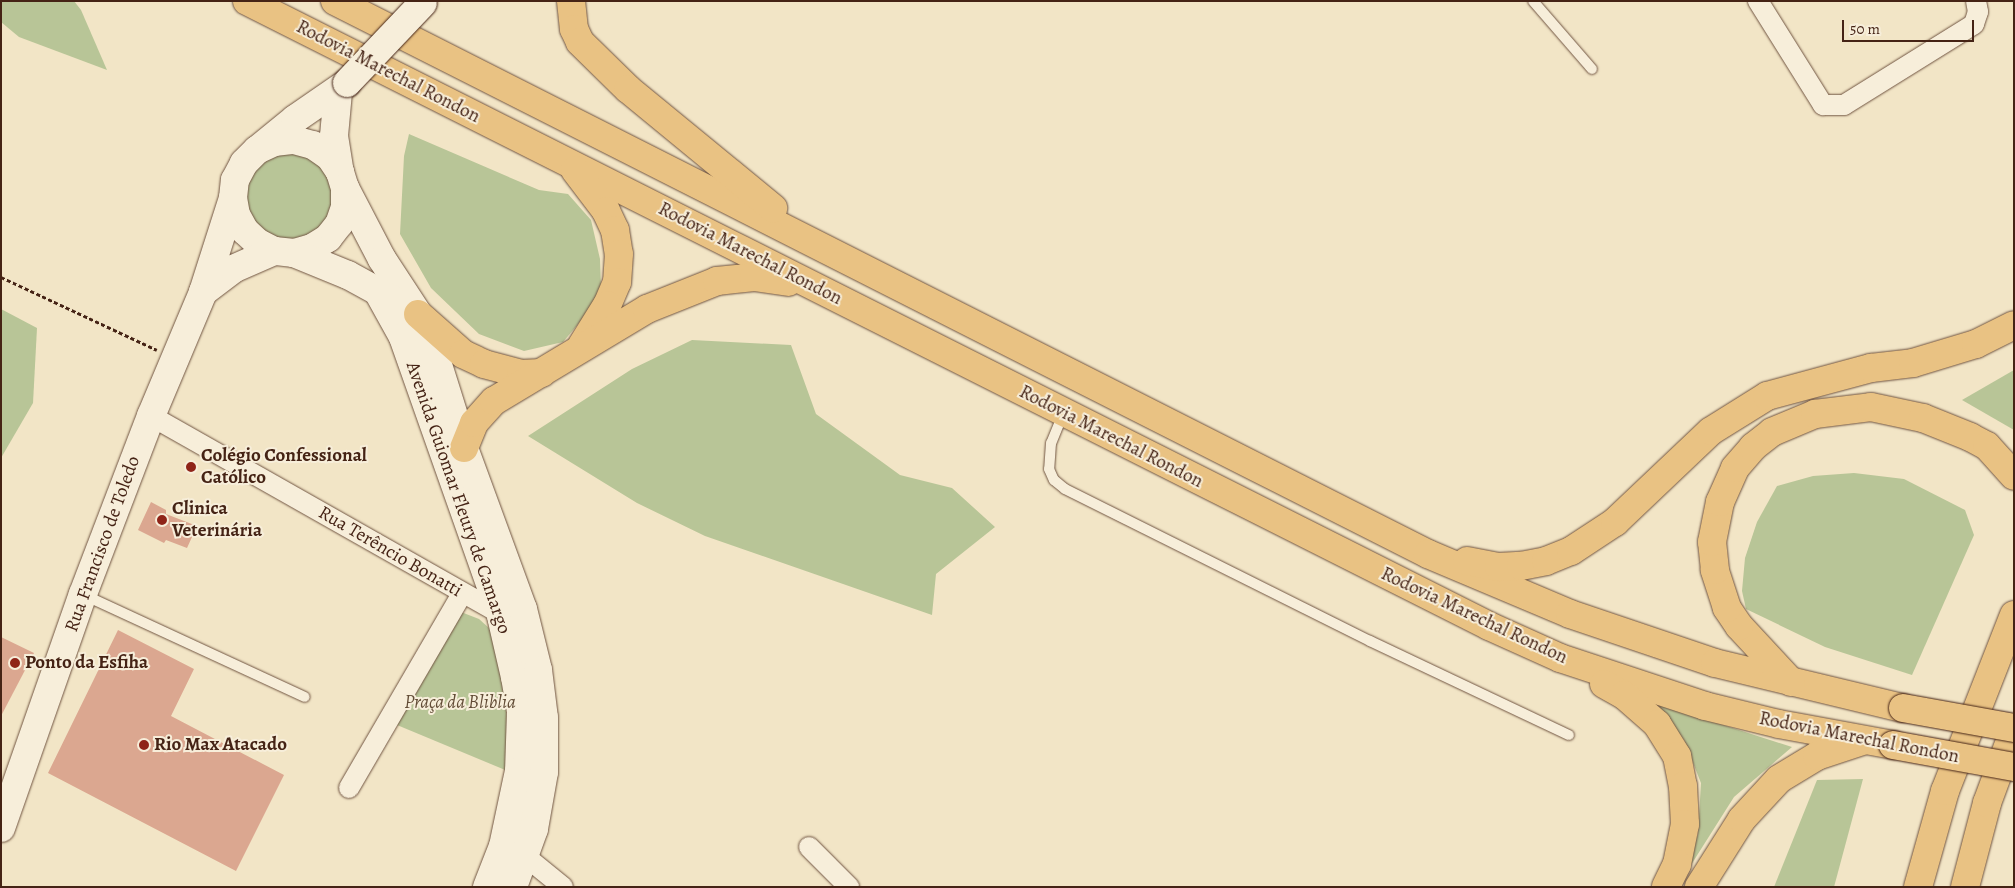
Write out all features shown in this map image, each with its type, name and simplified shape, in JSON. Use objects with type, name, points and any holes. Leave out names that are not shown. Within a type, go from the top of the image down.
[{"type":"highway","name":"Rodovia Marechal Rondon","points":[[247,1],[1410,587],[1560,658],[1705,706],[1779,724],[2014,767]]},
{"type":"highway","name":"Rodovia Marechal Rondon","points":[[334,1],[824,247],[1428,554],[1617,631],[1715,663],[1903,708],[2014,729]]},
{"type":"highway","points":[[571,1],[574,29],[580,42],[628,89],[702,153],[824,247]]},
{"type":"highway","points":[[571,164],[606,211],[615,230],[619,254],[617,282],[607,305],[579,349]]},
{"type":"highway","points":[[464,448],[481,412],[579,349],[647,309],[717,281],[754,277],[811,286]]},
{"type":"highway","points":[[421,317],[463,354],[484,364],[521,374],[544,373]]},
{"type":"highway","points":[[1428,554],[1500,566],[1546,561],[1571,551],[1615,522],[1711,432],[1768,396],[1829,377],[1929,359],[1976,344],[2014,325]]},
{"type":"highway","points":[[1791,682],[1739,626],[1727,608],[1715,570],[1712,542],[1720,502],[1734,468],[1753,447],[1772,432],[1815,414],[1870,407],[1923,418],[1970,437],[1987,446],[2014,476]]},
{"type":"highway","points":[[1918,887],[1945,791],[2014,614]]},
{"type":"highway","points":[[1560,658],[1624,695],[1657,724],[1677,756],[1684,786],[1685,824],[1678,864],[1666,887]]},
{"type":"highway","points":[[1965,887],[1987,803],[2014,729]]},
{"type":"highway","points":[[1699,887],[1742,819],[1779,779],[1817,756],[1866,740]]},
{"type":"street","points":[[1758,1],[1823,105],[1844,105],[1974,24],[1978,12],[1976,1]]},
{"type":"street","points":[[421,317],[377,290],[258,243],[245,231],[236,216],[233,198],[235,180],[244,163],[295,119],[342,88],[423,2]]},
{"type":"street","points":[[284,252],[312,248],[328,238],[339,224],[345,207],[343,180],[334,136],[342,88]]},
{"type":"street","points":[[257,150],[274,142],[294,140],[314,145],[330,157],[377,251],[421,317],[464,448],[514,619],[538,670],[544,727],[544,772],[534,829],[513,887]]},
{"type":"street","name":"Rua Francisco de Toledo","points":[[1,828],[83,594],[151,416],[203,292],[233,198]]},
{"type":"street","name":"Rua Francisco de Toledo","points":[[203,292],[233,269],[284,252]]},
{"type":"street","name":"Avenida Guiomar Fleury de Camargo","points":[[377,290],[403,337],[514,619],[521,712],[519,771],[503,846],[487,887]]},
{"type":"street","name":"Rua Terêncio Bonatti","points":[[151,416],[462,594],[514,619]]},
{"type":"street","points":[[349,788],[462,594]]},
{"type":"street","points":[[809,846],[849,887]]},
{"type":"street","points":[[525,856],[562,887]]},
{"type":"lane","points":[[1534,1],[1592,69]]},
{"type":"lane","points":[[1063,413],[1051,443],[1049,469],[1054,480],[1065,489],[1370,641],[1569,735]]},
{"type":"lane","points":[[83,594],[305,697]]},
{"type":"path","points":[[1,277],[175,359]]},
{"type":"green space","points":[[1,1],[74,1],[81,10],[107,70],[19,37],[1,22]]},
{"type":"green space","points":[[409,134],[539,190],[568,194],[591,220],[600,259],[601,288],[584,317],[563,342],[524,351],[479,334],[431,288],[400,234],[404,156]]},
{"type":"green space","points":[[289,153],[306,156],[320,166],[330,180],[333,197],[330,214],[320,228],[306,238],[289,241],[272,238],[258,228],[248,214],[245,197],[248,180],[258,166],[272,156]]},
{"type":"green space","points":[[1,309],[37,328],[33,403],[1,458]]},
{"type":"green space","points":[[692,340],[791,345],[816,414],[900,475],[952,488],[995,527],[936,574],[932,615],[705,536],[637,503],[528,436],[632,369]]},
{"type":"green space","points":[[2014,370],[2014,430],[1962,400]]},
{"type":"green space","points":[[1854,473],[1904,479],[1965,510],[1974,535],[1912,675],[1825,647],[1746,609],[1742,591],[1745,558],[1757,522],[1777,486],[1813,476]]},
{"type":"green space","name":"Praça da Bliblia","points":[[461,612],[479,619],[489,628],[498,646],[511,748],[510,772],[397,725]]},
{"type":"green space","points":[[1646,700],[1792,747],[1734,797],[1684,876],[1698,834],[1701,783],[1684,740]]},
{"type":"green space","points":[[1863,779],[1834,887],[1774,887],[1817,780]]},
{"type":"building","name":"Clinica Veterinária","points":[[151,502],[166,510],[166,514],[197,526],[187,548],[166,540],[164,543],[138,530]]},
{"type":"building","name":"Rio Max Atacado","points":[[118,630],[194,669],[171,716],[284,775],[236,871],[48,773]]},
{"type":"building","name":"Ponto da Esfiha","points":[[1,637],[34,653],[1,716]]},
{"type":"place","name":"Colégio Confessional Católico","points":[[191,467]]},
{"type":"place","name":"Clinica Veterinária","points":[[162,520]]},
{"type":"place","name":"Ponto da Esfiha","points":[[15,663]]},
{"type":"place","name":"Rio Max Atacado","points":[[144,745]]}]
